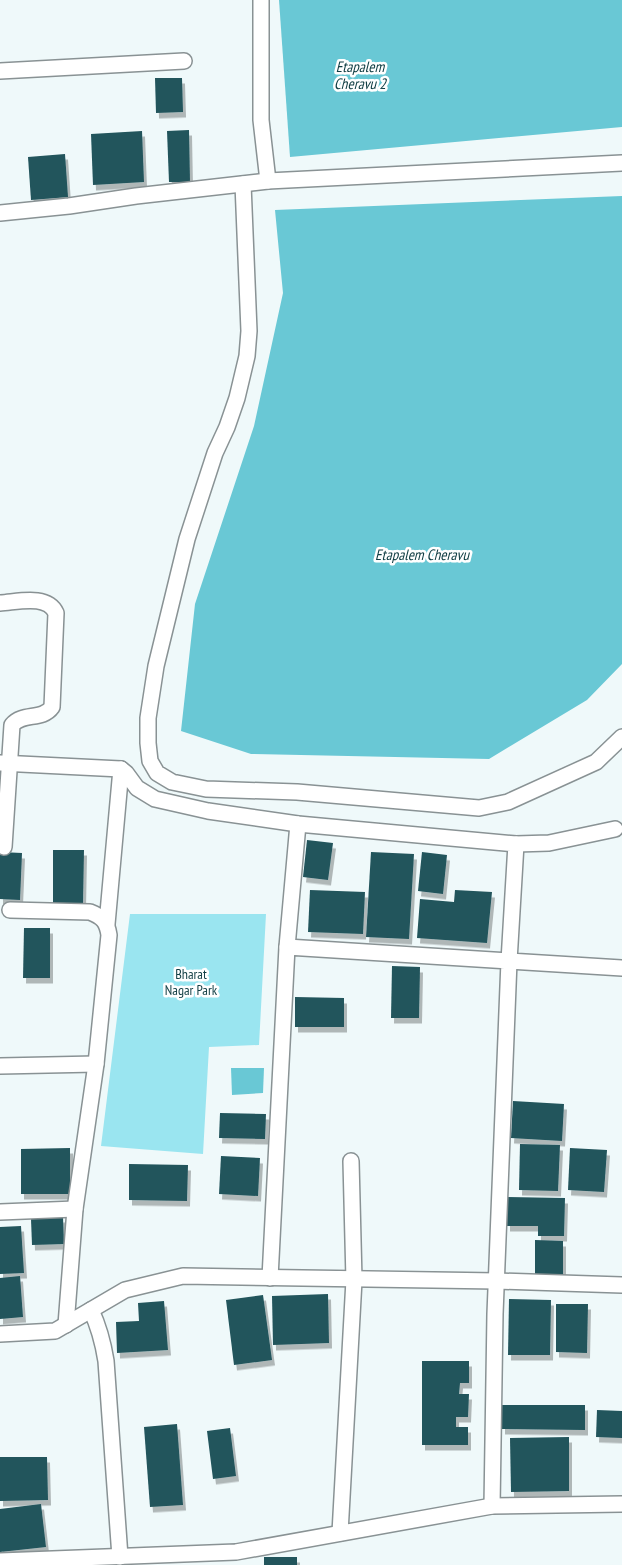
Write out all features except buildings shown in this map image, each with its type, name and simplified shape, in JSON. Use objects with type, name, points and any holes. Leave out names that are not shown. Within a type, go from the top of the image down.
[{"type":"street","points":[[261,0],[261,120],[268,181]]},
{"type":"street","points":[[0,71],[184,61]]},
{"type":"street","points":[[0,212],[69,206],[136,196],[268,181],[622,163]]},
{"type":"street","points":[[243,184],[249,331],[248,356],[237,398],[215,453],[187,539],[156,666],[148,718],[148,743],[150,761],[157,773],[172,782],[206,788],[297,792],[479,808],[508,802],[596,762],[622,737]]},
{"type":"street","points":[[0,603],[47,602],[56,613],[52,707],[44,715],[22,718],[12,725],[5,763],[4,847]]},
{"type":"street","points":[[5,763],[121,769],[126,772],[137,788],[155,799],[208,811],[298,824],[516,844],[549,843],[615,830]]},
{"type":"street","points":[[66,1325],[75,1209],[96,1064],[109,935],[107,924],[121,769]]},
{"type":"street","points":[[270,1278],[287,947],[298,824]]},
{"type":"street","points":[[492,1506],[497,1282],[509,961],[516,844]]},
{"type":"street","points":[[10,910],[90,912],[100,916],[107,924]]},
{"type":"street","points":[[287,947],[622,968]]},
{"type":"street","points":[[0,1066],[96,1064]]},
{"type":"street","points":[[340,1533],[354,1280],[351,1161]]},
{"type":"street","points":[[0,1212],[75,1209]]},
{"type":"street","points":[[0,1334],[55,1331],[126,1290],[183,1276],[622,1285]]},
{"type":"street","points":[[91,1310],[99,1328],[106,1361],[120,1557]]},
{"type":"street","points":[[0,1561],[33,1562],[120,1557],[236,1558],[340,1533],[492,1506],[622,1504]]},
{"type":"green space","name":"Bharat Nagar Park","points":[[130,914],[266,914],[259,1045],[209,1047],[203,1154],[101,1146]]},
{"type":"water","name":"Etapalem Cheravu 2","points":[[279,0],[622,0],[622,127],[290,157]]},
{"type":"water","name":"Etapalem Cheravu","points":[[622,196],[622,664],[587,700],[489,759],[251,754],[181,731],[195,604],[254,426],[283,293],[275,210]]},
{"type":"water","points":[[231,1068],[264,1068],[263,1093],[232,1095]]}]
